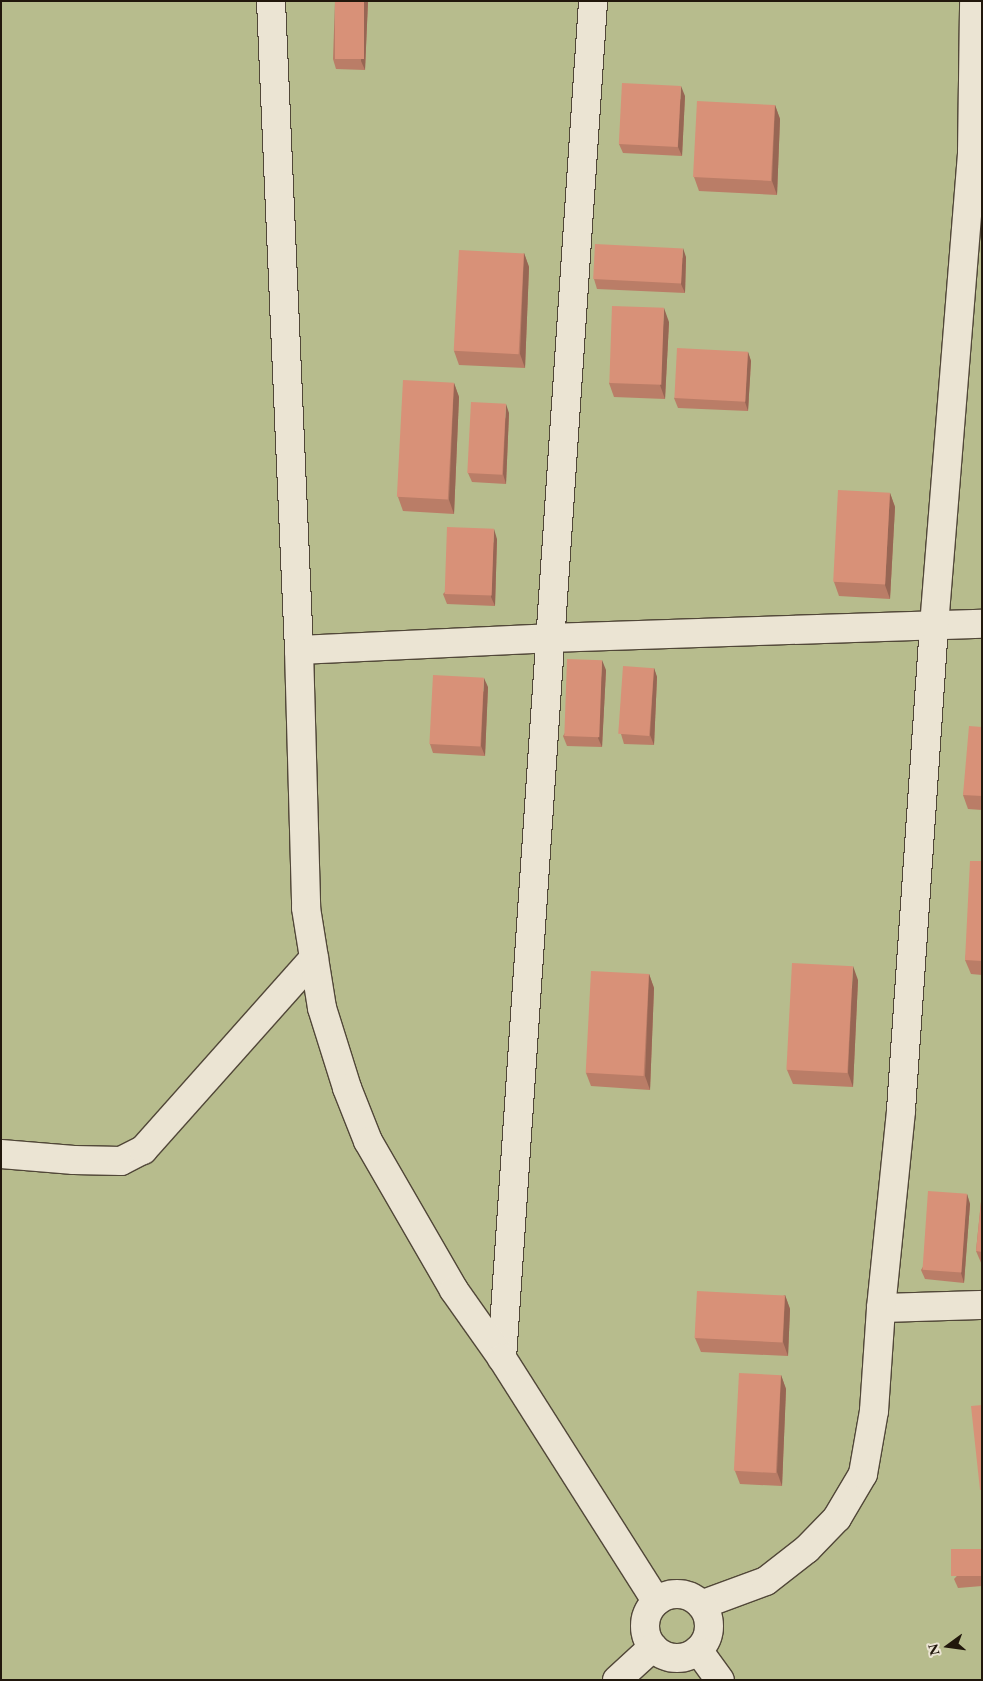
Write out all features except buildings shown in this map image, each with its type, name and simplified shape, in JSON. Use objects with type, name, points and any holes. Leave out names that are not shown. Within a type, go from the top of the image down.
[{"type":"street","points":[[271,1],[299,650],[306,908],[322,1008],[347,1088],[368,1141],[454,1290],[502,1358],[656,1601]]},
{"type":"street","points":[[502,1358],[592,1]]},
{"type":"street","points":[[702,1605],[766,1581],[807,1549],[837,1518],[863,1474],[874,1411],[881,1308],[901,1110],[934,626],[972,152],[974,1]]},
{"type":"street","points":[[299,650],[549,638],[982,624]]},
{"type":"street","points":[[1,1154],[74,1160],[121,1160],[143,1150],[314,958]]},
{"type":"street","points":[[881,1308],[982,1305]]},
{"type":"street","points":[[680,1594],[692,1597],[702,1605],[708,1616],[709,1628],[706,1640],[698,1650],[687,1656],[675,1658],[663,1654],[653,1647],[647,1636],[646,1623],[648,1611],[656,1601],[667,1595],[680,1594]]},
{"type":"street","points":[[617,1680],[653,1647]]},
{"type":"street","points":[[698,1650],[720,1680]]},
{"type":"green space","points":[[1,1],[982,1],[982,1680],[1,1680]]}]
